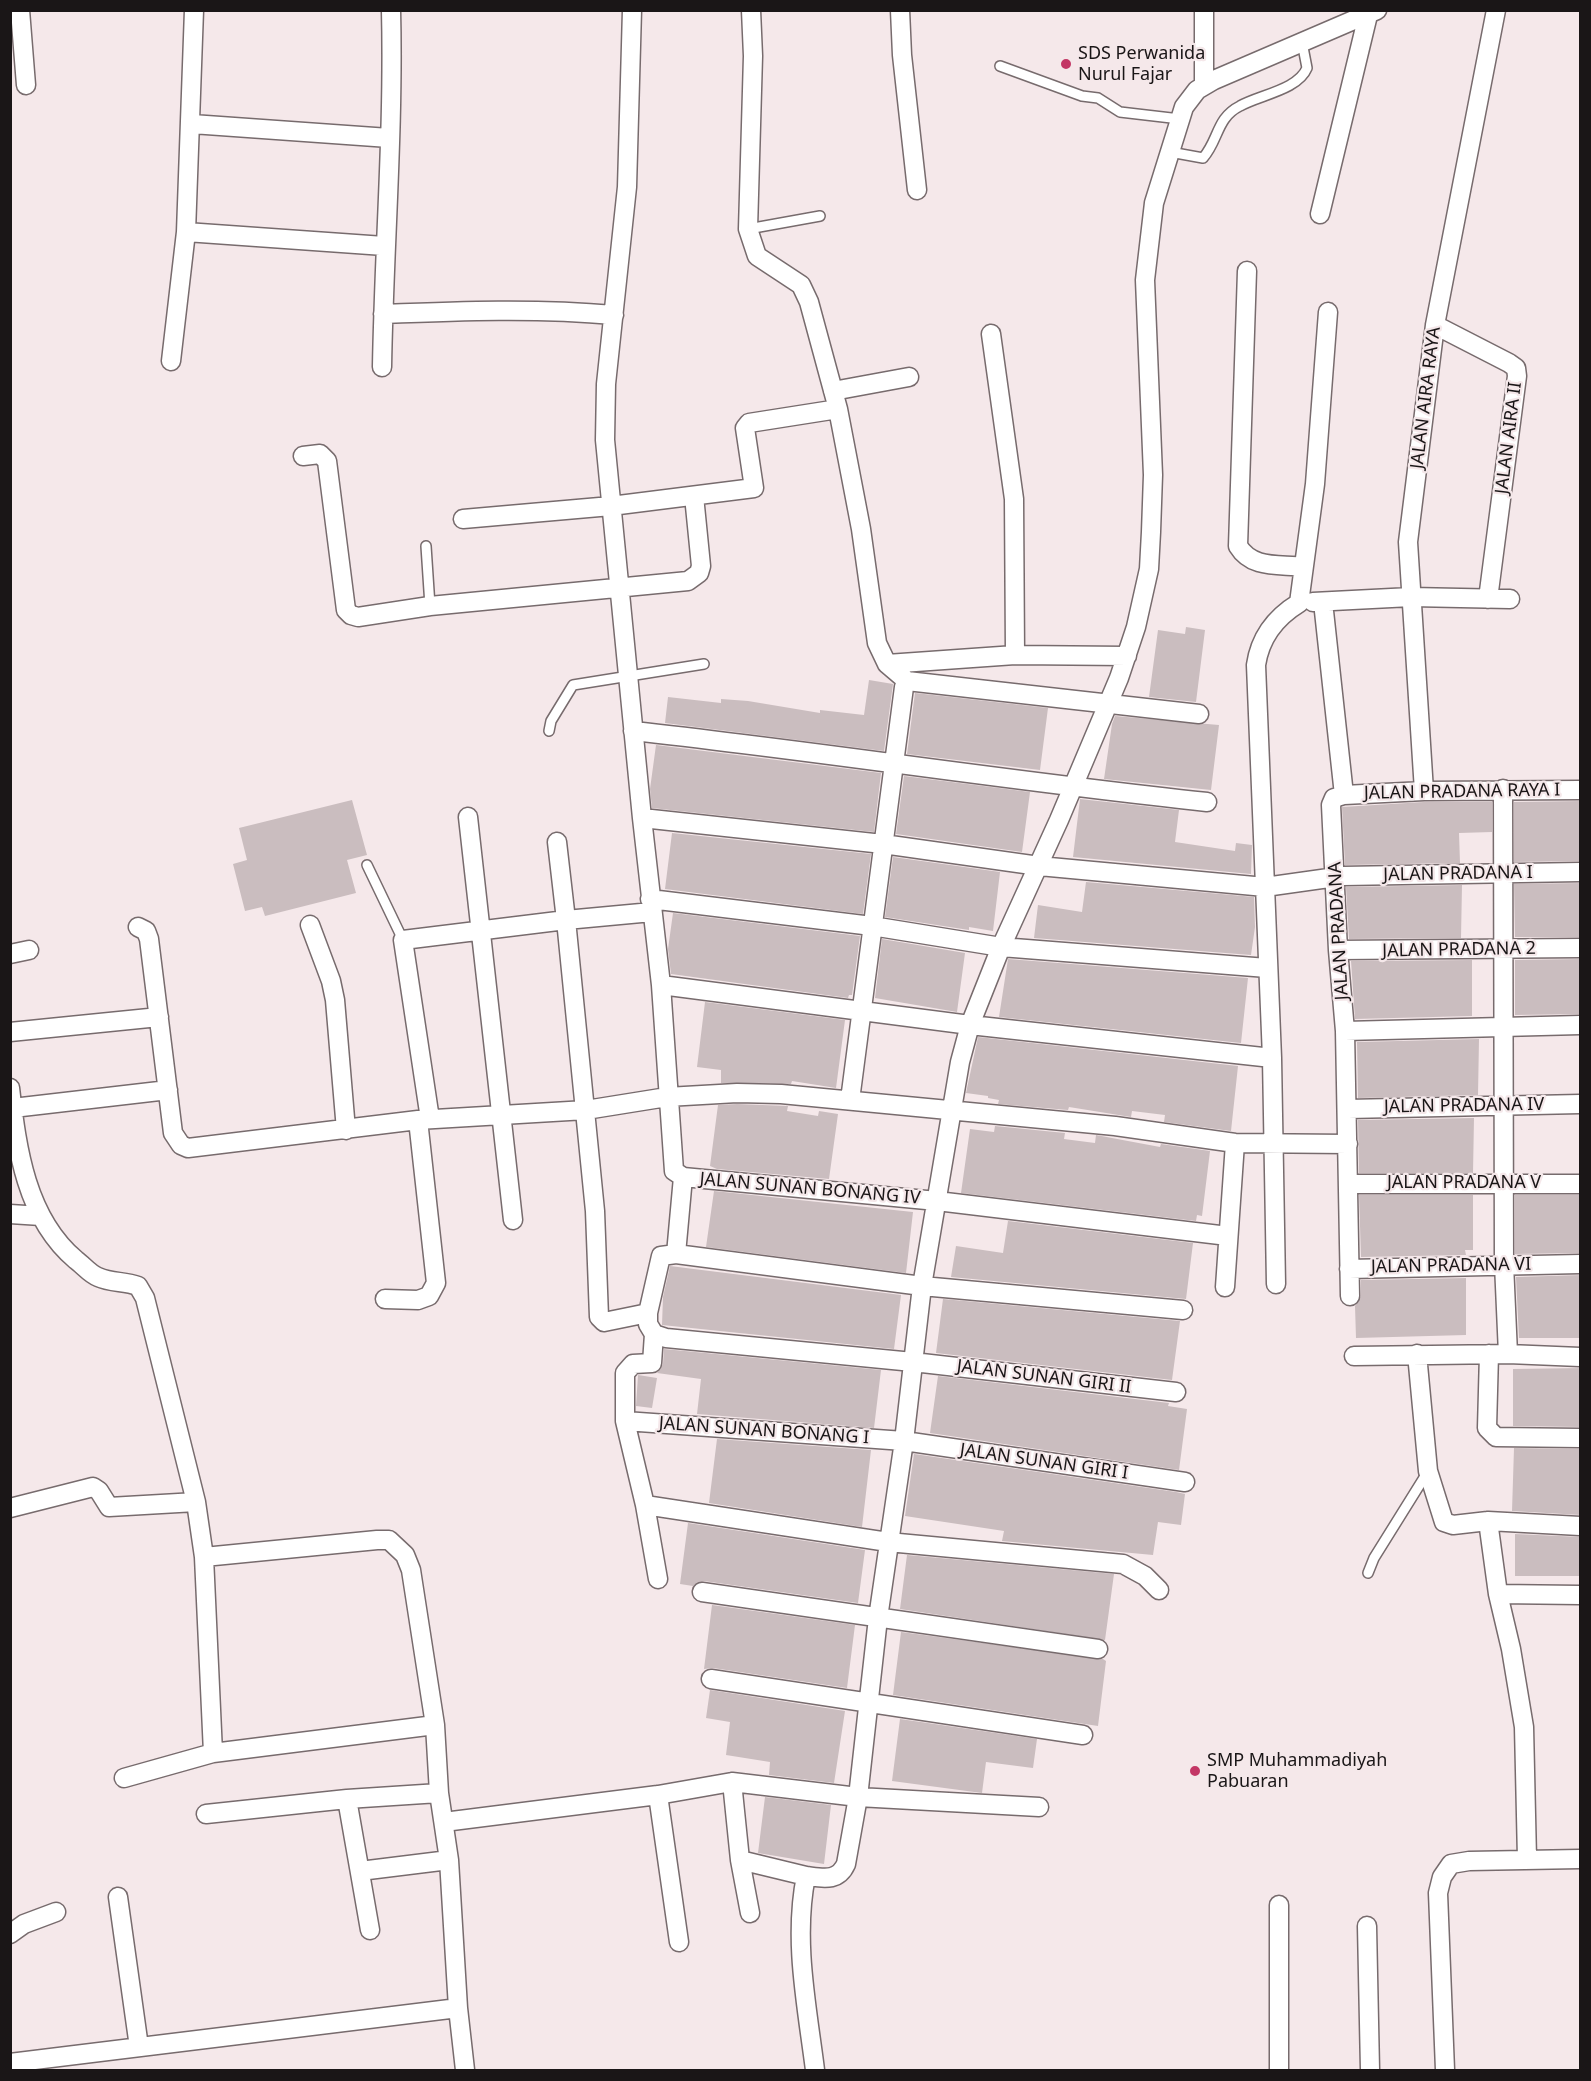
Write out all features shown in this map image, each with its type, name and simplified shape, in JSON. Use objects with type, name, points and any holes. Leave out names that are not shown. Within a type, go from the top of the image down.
[{"type":"street","points":[[20,10],[26,85]]},
{"type":"street","points":[[171,361],[186,232],[192,124],[194,10]]},
{"type":"street","points":[[382,367],[384,246],[393,76],[391,10]]},
{"type":"street","points":[[632,10],[627,187],[606,384],[605,429],[633,731],[661,986],[674,1171],[683,1177],[676,1254]]},
{"type":"street","points":[[751,10],[753,56],[748,229],[757,256],[801,285],[809,302],[836,400],[861,529],[878,643],[887,664],[907,681],[1199,714]]},
{"type":"street","points":[[900,10],[902,55],[917,190]]},
{"type":"street","points":[[1204,10],[1204,86]]},
{"type":"street","name":"JALAN AIRA RAYA","points":[[1424,791],[1408,542],[1435,325],[1496,10]]},
{"type":"street","points":[[740,1860],[806,1876],[834,1878],[842,1874],[846,1864],[858,1797],[878,1618],[904,1441],[922,1286],[960,1062],[970,1025],[1001,947],[1039,866],[1127,656],[1149,569],[1153,475],[1145,280],[1154,203],[1184,107],[1197,90],[1204,86],[1372,13]]},
{"type":"street","points":[[1320,214],[1372,13]]},
{"type":"street","points":[[192,124],[389,138]]},
{"type":"street","points":[[186,232],[384,246]]},
{"type":"street","points":[[1247,271],[1238,546],[1245,557],[1253,561],[1303,567]]},
{"type":"street","points":[[383,314],[462,310],[564,311],[614,315]]},
{"type":"street","points":[[1299,603],[1315,484],[1328,312]]},
{"type":"street","name":"JALAN AIRA II","points":[[1435,325],[1516,369],[1517,376],[1488,599]]},
{"type":"street","points":[[991,334],[1014,499],[1015,655]]},
{"type":"street","points":[[464,519],[611,506],[754,488],[745,428],[749,423],[836,400],[909,377]]},
{"type":"street","points":[[303,456],[320,454],[327,461],[346,610],[358,617],[429,606],[688,581],[699,573],[701,557],[694,496]]},
{"type":"street","points":[[1276,1284],[1272,1058],[1256,665],[1263,638],[1286,610],[1299,603],[1411,597],[1510,599]]},
{"type":"street","points":[[1323,602],[1344,795]]},
{"type":"street","points":[[887,664],[1015,655],[1127,656]]},
{"type":"street","points":[[850,1100],[904,687],[907,681]]},
{"type":"street","points":[[633,731],[894,762],[1072,788],[1207,802]]},
{"type":"street","points":[[1503,789],[1503,1026],[1506,1182],[1504,1264],[1508,1353]]},
{"type":"street","name":"JALAN PRADANA RAYA I","points":[[1344,795],[1503,789],[1581,790]]},
{"type":"street","name":"JALAN PRADANA","points":[[1344,795],[1334,798],[1331,805],[1338,950],[1345,1031],[1349,1269]]},
{"type":"street","points":[[468,817],[513,1220]]},
{"type":"street","name":"JALAN PRADANA I","points":[[642,818],[883,844],[1039,866],[1265,887],[1336,876],[1581,872]]},
{"type":"street","points":[[557,842],[595,1211],[599,1317],[604,1322],[609,1322],[648,1313]]},
{"type":"street","points":[[385,1299],[418,1300],[429,1296],[436,1283],[424,1120],[403,939],[481,928],[566,920],[651,906],[872,926],[1001,947],[1267,968]]},
{"type":"street","points":[[310,925],[331,981],[335,1000],[346,1130]]},
{"type":"street","points":[[138,927],[146,931],[149,939],[173,1133],[181,1145],[188,1148],[424,1120],[586,1110],[667,1097],[747,1093],[850,1100],[1115,1126],[1235,1143],[1348,1144]]},
{"type":"street","name":"JALAN PRADANA 2","points":[[1338,950],[1581,948]]},
{"type":"street","points":[[10,954],[29,950]]},
{"type":"street","points":[[661,986],[970,1025],[1272,1058]]},
{"type":"street","points":[[10,1032],[159,1017]]},
{"type":"street","points":[[1345,1031],[1581,1025]]},
{"type":"street","points":[[10,1088],[16,1144],[41,1216],[59,1246],[97,1277],[138,1286],[144,1298],[196,1502],[204,1557],[213,1753]]},
{"type":"street","points":[[13,1108],[168,1090]]},
{"type":"street","name":"JALAN PRADANA IV","points":[[1348,1109],[1581,1104]]},
{"type":"street","points":[[1225,1287],[1235,1143]]},
{"type":"street","name":"JALAN SUNAN BONANG IV","points":[[683,1177],[937,1201],[1228,1236]]},
{"type":"street","name":"JALAN PRADANA V","points":[[1348,1184],[1506,1182],[1581,1184]]},
{"type":"street","points":[[10,1214],[41,1216]]},
{"type":"street","points":[[658,1580],[645,1505],[625,1421],[625,1373],[633,1365],[652,1363],[654,1334],[648,1324],[648,1313],[661,1256],[676,1254],[922,1286],[1183,1310]]},
{"type":"street","name":"JALAN PRADANA VI","points":[[1350,1296],[1349,1269],[1581,1264]]},
{"type":"street","name":"JALAN SUNAN GIRI II","points":[[654,1334],[666,1338],[913,1362],[1176,1392]]},
{"type":"street","points":[[1354,1356],[1508,1353],[1581,1357]]},
{"type":"street","points":[[1417,1354],[1428,1471],[1444,1522],[1453,1525],[1488,1521],[1581,1526]]},
{"type":"street","points":[[1489,1354],[1487,1428],[1491,1434],[1496,1437],[1581,1438]]},
{"type":"street","name":"JALAN SUNAN BONANG I","points":[[625,1421],[904,1441]]},
{"type":"street","name":"JALAN SUNAN GIRI I","points":[[904,1441],[1185,1482]]},
{"type":"street","points":[[10,1508],[93,1487],[99,1491],[109,1507],[196,1502]]},
{"type":"street","points":[[645,1505],[888,1542],[1124,1564],[1145,1575],[1159,1590]]},
{"type":"street","points":[[1488,1521],[1498,1593],[1511,1649],[1524,1727],[1527,1860]]},
{"type":"street","points":[[204,1557],[377,1540],[390,1540],[405,1555],[411,1570],[435,1725],[439,1793],[449,1860],[458,2008],[465,2070]]},
{"type":"street","points":[[702,1592],[1098,1649]]},
{"type":"street","points":[[1498,1593],[1581,1595]]},
{"type":"street","points":[[711,1679],[1083,1735]]},
{"type":"street","points":[[124,1778],[213,1753],[435,1725]]},
{"type":"street","points":[[732,1782],[740,1860],[750,1913]]},
{"type":"street","points":[[444,1822],[658,1795],[732,1782],[858,1797],[1039,1807]]},
{"type":"street","points":[[206,1814],[347,1798],[439,1793]]},
{"type":"street","points":[[658,1795],[679,1942]]},
{"type":"street","points":[[347,1798],[370,1930]]},
{"type":"street","points":[[1445,2070],[1438,1893],[1442,1877],[1451,1864],[1469,1861],[1581,1859]]},
{"type":"street","points":[[360,1871],[449,1860]]},
{"type":"street","points":[[806,1876],[802,1904],[801,1960],[815,2070]]},
{"type":"street","points":[[118,1897],[139,2047]]},
{"type":"street","points":[[1279,1905],[1279,2070]]},
{"type":"street","points":[[10,1934],[24,1924],[56,1912]]},
{"type":"street","points":[[1367,1926],[1370,2070]]},
{"type":"street","points":[[10,2063],[458,2008]]},
{"type":"lane","points":[[1170,152],[1203,158],[1226,115],[1239,106],[1299,80],[1307,68],[1302,42]]},
{"type":"lane","points":[[1000,66],[1082,96],[1098,98],[1120,112],[1180,119]]},
{"type":"lane","points":[[748,229],[820,216]]},
{"type":"lane","points":[[426,546],[429,606]]},
{"type":"lane","points":[[549,731],[550,721],[573,685],[704,664]]},
{"type":"lane","points":[[367,865],[403,939]]},
{"type":"lane","points":[[1368,1573],[1374,1558],[1428,1471]]},
{"type":"building","points":[[1186,627],[1205,630],[1196,702],[1149,697],[1158,630],[1185,634]]},
{"type":"building","points":[[869,680],[893,684],[884,751],[665,723],[668,697],[721,703],[721,699],[748,701],[820,713],[820,710],[864,715]]},
{"type":"building","points":[[915,693],[1048,708],[1040,770],[907,754]]},
{"type":"building","points":[[1115,716],[1219,725],[1211,790],[1104,779]]},
{"type":"building","points":[[656,745],[881,773],[874,832],[652,808],[650,789]]},
{"type":"building","points":[[904,776],[1030,792],[1022,852],[896,834]]},
{"type":"building","points":[[1080,799],[1179,810],[1175,842],[1235,851],[1236,843],[1252,845],[1251,874],[1073,857]]},
{"type":"building","points":[[352,800],[367,855],[347,860],[356,893],[265,916],[262,907],[245,911],[233,864],[247,860],[239,828]]},
{"type":"building","points":[[1581,801],[1581,861],[1514,862],[1514,802]]},
{"type":"building","points":[[1424,802],[1492,802],[1492,832],[1459,833],[1460,863],[1345,865],[1342,807]]},
{"type":"building","points":[[672,833],[871,854],[863,914],[665,889]]},
{"type":"building","points":[[893,857],[1000,872],[993,931],[969,927],[969,930],[885,917]]},
{"type":"building","points":[[1086,882],[1254,897],[1255,927],[1251,955],[1034,938],[1038,905],[1082,912]]},
{"type":"building","points":[[1581,883],[1581,937],[1515,937],[1514,884]]},
{"type":"building","points":[[1462,885],[1461,938],[1349,939],[1346,887]]},
{"type":"building","points":[[673,913],[860,936],[852,995],[848,998],[671,974],[668,949]]},
{"type":"building","points":[[882,939],[965,953],[957,1012],[875,998]]},
{"type":"building","points":[[1008,959],[1248,978],[1241,1043],[999,1017]]},
{"type":"building","points":[[1581,959],[1581,1014],[1515,1015],[1515,960]]},
{"type":"building","points":[[1472,960],[1472,1016],[1355,1019],[1351,961]]},
{"type":"building","points":[[705,1002],[845,1020],[836,1088],[792,1081],[791,1084],[721,1083],[721,1070],[697,1067]]},
{"type":"building","points":[[978,1037],[1238,1066],[1231,1131],[1164,1122],[1165,1115],[1132,1111],[1131,1117],[1069,1107],[1068,1110],[998,1104],[999,1100],[988,1098],[988,1096],[966,1093]]},
{"type":"building","points":[[1479,1039],[1478,1095],[1358,1098],[1357,1042]]},
{"type":"building","points":[[718,1105],[788,1106],[787,1111],[818,1116],[819,1111],[838,1114],[829,1179],[717,1169],[710,1166]]},
{"type":"building","points":[[1474,1118],[1473,1173],[1359,1173],[1358,1120]]},
{"type":"building","points":[[995,1126],[1065,1133],[1064,1139],[1095,1143],[1096,1135],[1160,1147],[1161,1144],[1210,1151],[1202,1216],[1197,1215],[1196,1221],[961,1193],[970,1129],[994,1132]]},
{"type":"building","points":[[714,1191],[913,1212],[906,1273],[706,1247]]},
{"type":"building","points":[[1359,1195],[1473,1195],[1473,1250],[1465,1250],[1466,1255],[1361,1257]]},
{"type":"building","points":[[1515,1195],[1581,1195],[1581,1253],[1515,1254]]},
{"type":"building","points":[[1008,1221],[1193,1243],[1186,1299],[951,1277],[956,1246],[1003,1253]]},
{"type":"building","points":[[670,1266],[901,1295],[894,1349],[662,1325],[663,1297]]},
{"type":"building","points":[[1581,1275],[1581,1338],[1519,1338],[1516,1277]]},
{"type":"building","points":[[1466,1278],[1466,1335],[1356,1338],[1355,1306],[1361,1296],[1361,1280]]},
{"type":"building","points":[[943,1299],[1180,1321],[1172,1380],[936,1353]]},
{"type":"building","points":[[664,1349],[881,1370],[874,1428],[697,1414],[701,1379],[657,1373],[663,1364]]},
{"type":"building","points":[[1581,1368],[1581,1427],[1513,1426],[1513,1369]]},
{"type":"building","points":[[638,1375],[657,1378],[652,1408],[636,1406]]},
{"type":"building","points":[[938,1376],[1169,1403],[1168,1406],[1187,1409],[1179,1470],[930,1433]]},
{"type":"building","points":[[717,1439],[871,1450],[862,1527],[709,1503]]},
{"type":"building","points":[[1514,1448],[1581,1449],[1581,1515],[1512,1511]]},
{"type":"building","points":[[914,1454],[1185,1494],[1181,1525],[1158,1522],[1153,1555],[1002,1541],[1004,1531],[905,1516]]},
{"type":"building","points":[[688,1523],[865,1550],[858,1603],[704,1581],[693,1586],[680,1584]]},
{"type":"building","points":[[1515,1534],[1581,1537],[1581,1576],[1515,1576]]},
{"type":"building","points":[[907,1555],[1114,1574],[1105,1640],[900,1609]]},
{"type":"building","points":[[712,1605],[855,1625],[847,1688],[713,1668],[704,1669]]},
{"type":"building","points":[[901,1632],[1103,1659],[1106,1661],[1098,1726],[893,1695]]},
{"type":"building","points":[[710,1690],[845,1711],[834,1783],[769,1775],[770,1762],[726,1755],[730,1722],[706,1718]]},
{"type":"building","points":[[900,1719],[1037,1739],[1033,1768],[986,1762],[982,1793],[892,1781]]},
{"type":"building","points":[[765,1797],[831,1805],[824,1864],[758,1853]]},
{"type":"place","name":"SDS Perwanida Nurul Fajar","points":[[1066,64]]},
{"type":"place","name":"SMP Muhammadiyah Pabuaran","points":[[1195,1771]]}]
